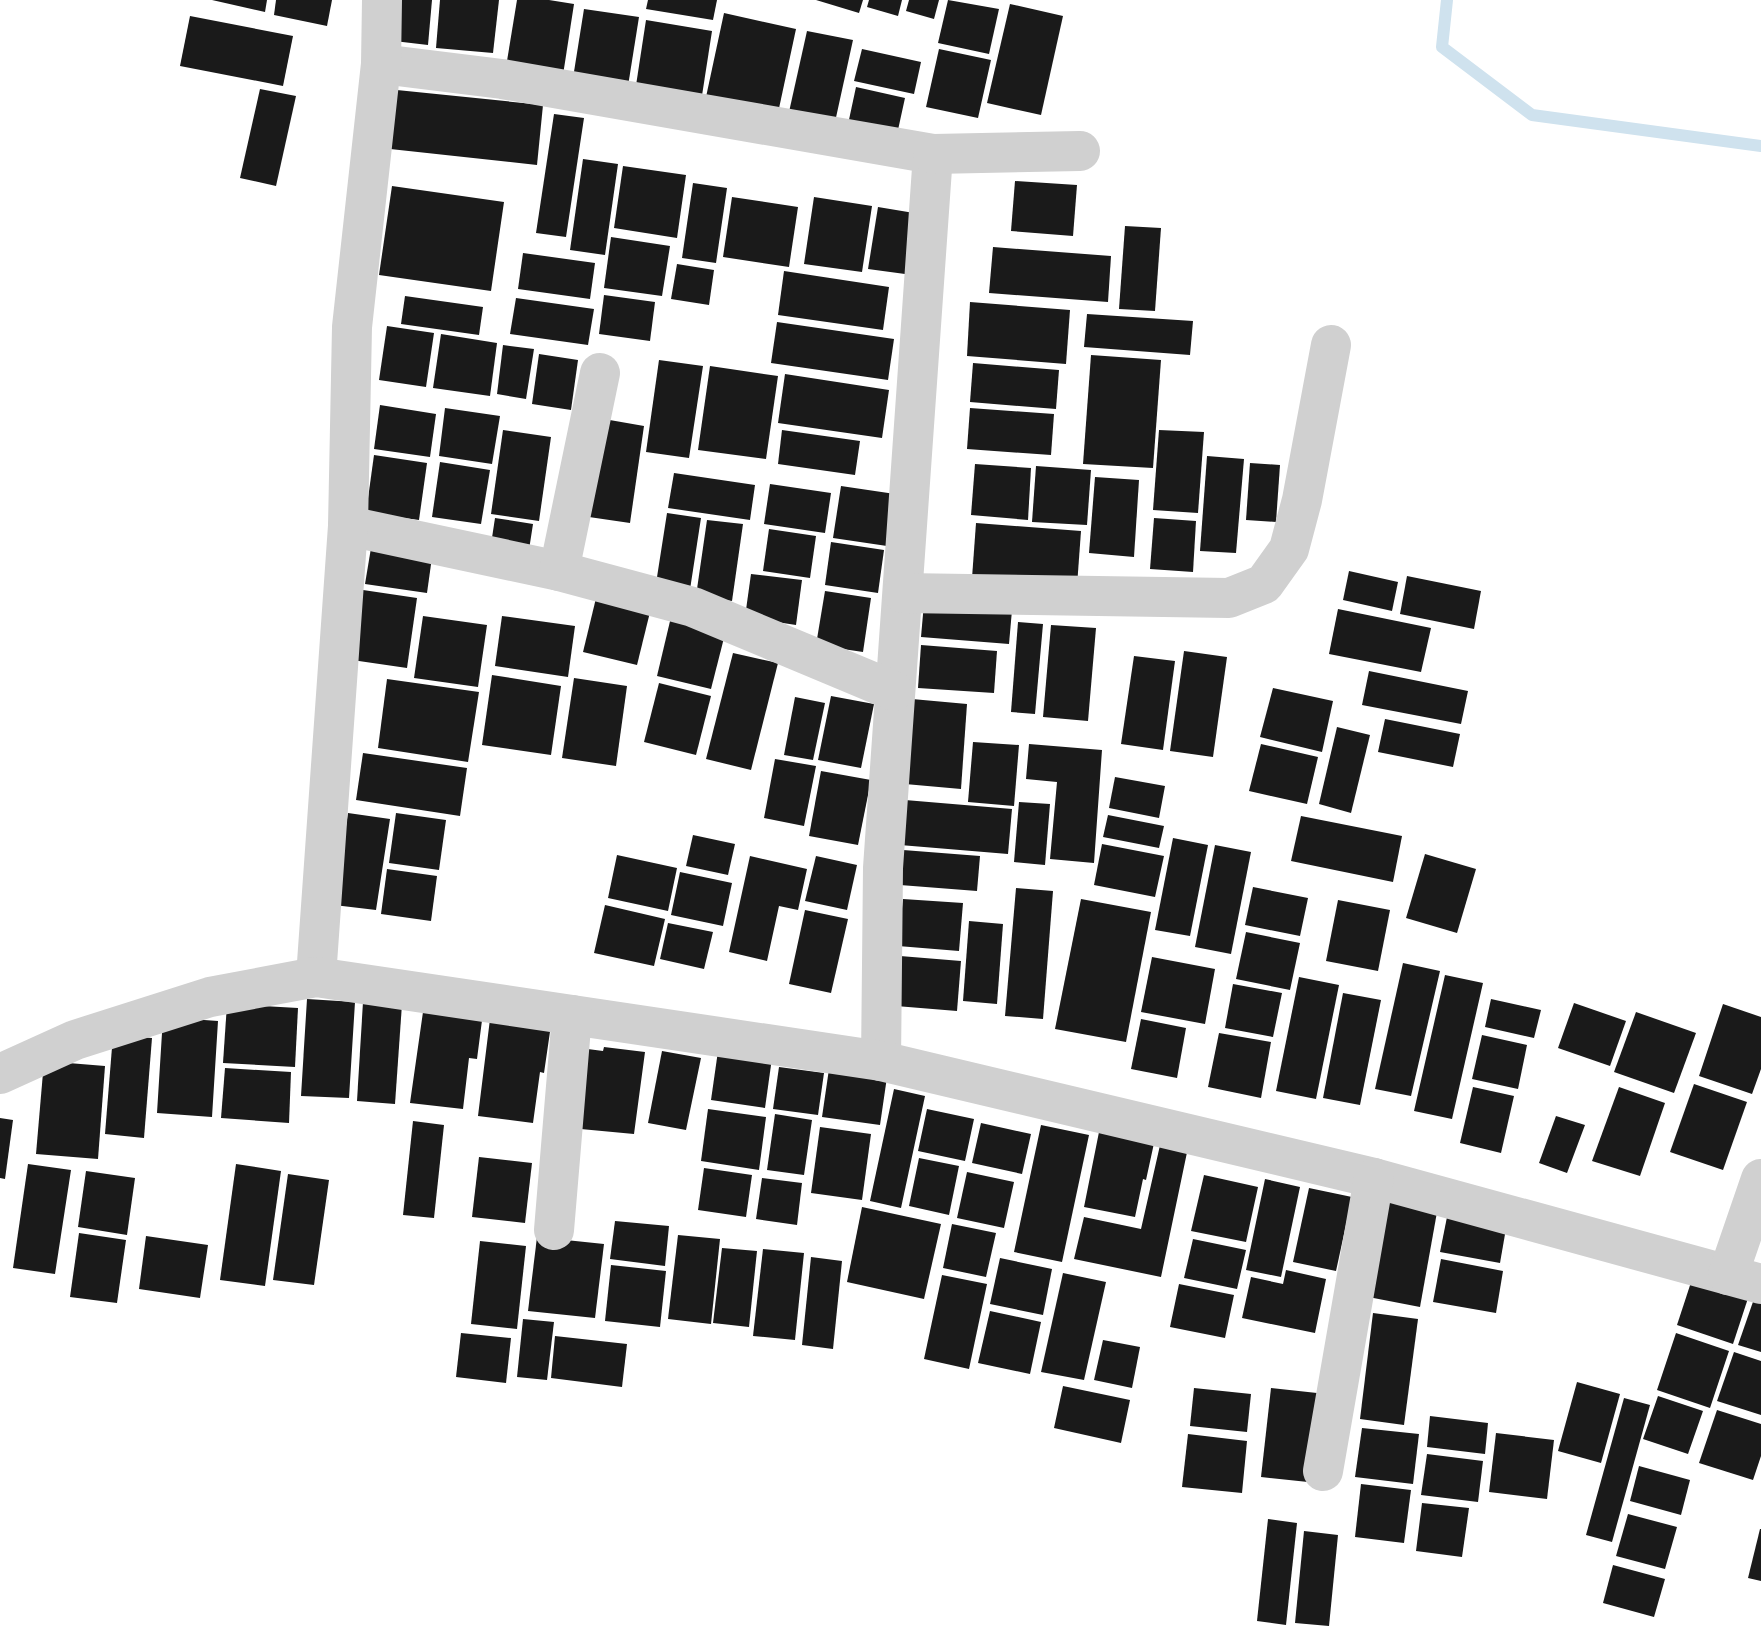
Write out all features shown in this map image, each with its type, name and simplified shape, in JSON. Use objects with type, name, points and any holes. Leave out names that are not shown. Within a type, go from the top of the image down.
[{"type":"street","points":[[316,977],[348,526],[352,327],[381,64],[382,0]]},
{"type":"street","points":[[381,64],[502,79],[933,154],[1080,151]]},
{"type":"street","points":[[881,1061],[883,868],[933,154]]},
{"type":"street","points":[[903,593],[1229,598],[1264,584],[1289,549],[1302,500],[1331,345]]},
{"type":"street","points":[[559,571],[600,373]]},
{"type":"street","points":[[348,526],[559,571],[693,607],[894,691]]},
{"type":"street","points":[[0,1074],[75,1040],[210,997],[316,977],[881,1061],[1374,1178],[1745,1279],[1761,1179]]},
{"type":"street","points":[[554,1230],[572,1015]]},
{"type":"street","points":[[1323,1471],[1374,1178]]},
{"type":"building","points":[[212,0],[267,0],[265,12]]},
{"type":"building","points":[[276,0],[332,0],[327,26],[274,15]]},
{"type":"building","points":[[398,0],[432,0],[428,45],[394,41]]},
{"type":"building","points":[[440,0],[499,0],[493,53],[436,48]]},
{"type":"building","points":[[517,0],[574,4],[563,75],[506,67]]},
{"type":"building","points":[[648,0],[717,0],[713,20],[646,9]]},
{"type":"building","points":[[816,0],[863,0],[859,13]]},
{"type":"building","points":[[869,0],[902,0],[898,16],[867,7]]},
{"type":"building","points":[[909,0],[939,0],[934,19],[906,11]]},
{"type":"building","points":[[948,0],[999,9],[989,54],[938,43]]},
{"type":"building","points":[[1010,4],[1063,16],[1041,115],[987,103]]},
{"type":"building","points":[[584,9],[639,17],[628,86],[573,78]]},
{"type":"building","points":[[724,13],[796,29],[778,113],[706,97]]},
{"type":"building","points":[[190,16],[293,36],[283,86],[180,66]]},
{"type":"building","points":[[646,20],[712,31],[701,102],[635,92]]},
{"type":"building","points":[[807,31],[853,40],[835,122],[789,112]]},
{"type":"building","points":[[862,49],[921,62],[914,94],[854,81]]},
{"type":"building","points":[[939,49],[991,60],[978,118],[926,107]]},
{"type":"building","points":[[856,87],[905,98],[896,139],[847,129]]},
{"type":"building","points":[[260,89],[296,96],[276,186],[240,178]]},
{"type":"building","points":[[387,89],[543,105],[537,165],[381,148]]},
{"type":"building","points":[[554,114],[584,118],[566,237],[536,233]]},
{"type":"building","points":[[583,159],[618,164],[605,255],[570,250]]},
{"type":"building","points":[[623,166],[686,175],[677,238],[614,228]]},
{"type":"building","points":[[1015,181],[1077,185],[1073,236],[1011,231]]},
{"type":"building","points":[[693,183],[727,188],[716,263],[682,258]]},
{"type":"building","points":[[392,186],[504,202],[491,291],[379,275]]},
{"type":"building","points":[[732,197],[798,207],[789,267],[723,257]]},
{"type":"building","points":[[814,197],[872,206],[862,272],[804,264]]},
{"type":"building","points":[[878,207],[914,213],[905,274],[868,269]]},
{"type":"building","points":[[1125,226],[1161,228],[1155,311],[1119,309]]},
{"type":"building","points":[[611,237],[670,246],[662,296],[604,288]]},
{"type":"building","points":[[993,247],[1111,256],[1108,302],[989,293]]},
{"type":"building","points":[[523,253],[595,263],[590,299],[518,289]]},
{"type":"building","points":[[677,264],[714,270],[709,305],[671,299]]},
{"type":"building","points":[[784,271],[889,287],[883,330],[778,315]]},
{"type":"building","points":[[604,295],[655,302],[650,341],[599,334]]},
{"type":"building","points":[[405,296],[483,307],[479,335],[401,324]]},
{"type":"building","points":[[516,298],[594,309],[588,345],[510,334]]},
{"type":"building","points":[[970,302],[1070,310],[1066,364],[967,356]]},
{"type":"building","points":[[1087,314],[1193,321],[1190,355],[1084,347]]},
{"type":"building","points":[[777,322],[894,339],[888,380],[771,363]]},
{"type":"building","points":[[387,326],[434,333],[426,387],[379,380]]},
{"type":"building","points":[[441,334],[497,343],[490,396],[433,388]]},
{"type":"building","points":[[503,345],[534,349],[526,399],[497,394]]},
{"type":"building","points":[[539,354],[578,360],[571,410],[532,404]]},
{"type":"building","points":[[1091,355],[1161,360],[1153,468],[1083,464]]},
{"type":"building","points":[[659,360],[703,366],[689,458],[646,452]]},
{"type":"building","points":[[973,363],[1059,370],[1056,409],[970,402]]},
{"type":"building","points":[[710,366],[778,376],[766,459],[698,450]]},
{"type":"building","points":[[785,374],[889,390],[882,438],[778,423]]},
{"type":"building","points":[[380,405],[436,414],[430,457],[374,449]]},
{"type":"building","points":[[445,408],[500,416],[492,464],[439,456]]},
{"type":"building","points":[[970,408],[1054,414],[1051,455],[967,449]]},
{"type":"building","points":[[604,419],[644,426],[630,523],[589,517]]},
{"type":"building","points":[[503,430],[551,437],[539,521],[491,514]]},
{"type":"building","points":[[782,430],[860,441],[855,475],[778,464]]},
{"type":"building","points":[[1159,430],[1204,432],[1198,513],[1153,510]]},
{"type":"building","points":[[374,455],[427,463],[419,520],[366,513]]},
{"type":"building","points":[[1207,456],[1244,459],[1236,553],[1200,551]]},
{"type":"building","points":[[440,462],[490,470],[481,524],[432,517]]},
{"type":"building","points":[[1250,463],[1280,465],[1276,522],[1246,520]]},
{"type":"building","points":[[975,464],[1031,468],[1028,520],[971,515]]},
{"type":"building","points":[[1036,466],[1091,470],[1087,525],[1032,522]]},
{"type":"building","points":[[674,473],[755,485],[750,520],[668,508]]},
{"type":"building","points":[[1095,477],[1139,480],[1134,557],[1089,553]]},
{"type":"building","points":[[770,484],[831,493],[825,533],[764,524]]},
{"type":"building","points":[[841,486],[895,494],[887,546],[833,538]]},
{"type":"building","points":[[667,513],[701,518],[689,596],[655,590]]},
{"type":"building","points":[[495,518],[533,524],[528,556],[490,551]]},
{"type":"building","points":[[1154,518],[1196,521],[1193,572],[1150,569]]},
{"type":"building","points":[[707,520],[743,524],[732,601],[696,596]]},
{"type":"building","points":[[976,523],[1081,531],[1077,586],[972,578]]},
{"type":"building","points":[[769,529],[816,536],[810,578],[763,571]]},
{"type":"building","points":[[372,542],[433,550],[427,593],[365,584]]},
{"type":"building","points":[[831,542],[884,550],[878,593],[825,585]]},
{"type":"building","points":[[1349,571],[1398,582],[1392,611],[1343,600]]},
{"type":"building","points":[[751,574],[802,580],[796,625],[745,617]]},
{"type":"building","points":[[1407,576],[1481,591],[1474,629],[1400,614]]},
{"type":"building","points":[[363,590],[417,598],[407,668],[352,660]]},
{"type":"building","points":[[825,591],[871,598],[863,652],[816,645]]},
{"type":"building","points":[[597,594],[651,608],[637,665],[583,652]]},
{"type":"building","points":[[924,603],[1012,610],[1009,644],[921,637]]},
{"type":"building","points":[[1338,609],[1431,628],[1421,672],[1329,654]]},
{"type":"building","points":[[423,616],[487,625],[478,687],[414,678]]},
{"type":"building","points":[[502,616],[575,626],[568,677],[495,666]]},
{"type":"building","points":[[671,617],[726,630],[711,689],[657,676]]},
{"type":"building","points":[[1018,622],[1043,624],[1035,714],[1011,712]]},
{"type":"building","points":[[1051,625],[1096,628],[1088,721],[1043,717]]},
{"type":"building","points":[[921,645],[997,651],[994,693],[918,688]]},
{"type":"building","points":[[1184,651],[1227,657],[1213,757],[1170,751]]},
{"type":"building","points":[[733,653],[778,663],[751,770],[706,759]]},
{"type":"building","points":[[1134,656],[1175,661],[1163,750],[1121,744]]},
{"type":"building","points":[[1369,671],[1468,691],[1461,724],[1362,705]]},
{"type":"building","points":[[492,675],[561,686],[551,755],[482,745]]},
{"type":"building","points":[[574,678],[627,686],[616,766],[562,758]]},
{"type":"building","points":[[387,679],[479,692],[468,762],[378,748]]},
{"type":"building","points":[[659,683],[711,696],[696,755],[644,742]]},
{"type":"building","points":[[1273,688],[1333,701],[1322,752],[1260,737]]},
{"type":"building","points":[[831,696],[874,704],[861,768],[818,760]]},
{"type":"building","points":[[795,697],[825,703],[813,760],[784,755]]},
{"type":"building","points":[[912,699],[967,704],[961,789],[905,784]]},
{"type":"building","points":[[1385,719],[1460,734],[1453,767],[1378,752]]},
{"type":"building","points":[[1337,727],[1370,735],[1351,813],[1319,804]]},
{"type":"building","points":[[973,742],[1019,745],[1014,806],[968,802]]},
{"type":"building","points":[[1029,744],[1102,750],[1094,863],[1050,859],[1057,782],[1026,779]]},
{"type":"building","points":[[1261,744],[1318,757],[1307,804],[1249,791]]},
{"type":"building","points":[[363,753],[467,768],[460,816],[356,800]]},
{"type":"building","points":[[775,759],[816,766],[804,826],[764,818]]},
{"type":"building","points":[[821,771],[871,780],[858,845],[809,836]]},
{"type":"building","points":[[1115,777],[1165,786],[1159,818],[1109,808]]},
{"type":"building","points":[[905,800],[1012,809],[1008,854],[900,845]]},
{"type":"building","points":[[1019,802],[1050,804],[1045,865],[1014,862]]},
{"type":"building","points":[[348,813],[390,819],[376,910],[334,905]]},
{"type":"building","points":[[396,813],[446,820],[439,870],[389,863]]},
{"type":"building","points":[[1108,815],[1164,826],[1159,848],[1103,837]]},
{"type":"building","points":[[1301,816],[1402,836],[1393,882],[1291,861]]},
{"type":"building","points":[[693,835],[735,844],[728,875],[686,866]]},
{"type":"building","points":[[1173,838],[1208,845],[1190,936],[1155,930]]},
{"type":"building","points":[[1102,844],[1164,856],[1155,897],[1094,885]]},
{"type":"building","points":[[1215,845],[1251,852],[1231,954],[1195,947]]},
{"type":"building","points":[[903,850],[980,856],[977,891],[900,885]]},
{"type":"building","points":[[1425,854],[1476,869],[1457,933],[1406,918]]},
{"type":"building","points":[[617,855],[677,868],[668,911],[608,898]]},
{"type":"building","points":[[750,856],[807,869],[798,910],[779,906],[767,961],[729,952]]},
{"type":"building","points":[[816,856],[857,865],[847,910],[805,901]]},
{"type":"building","points":[[387,869],[437,876],[431,921],[381,914]]},
{"type":"building","points":[[680,872],[732,883],[723,926],[671,915]]},
{"type":"building","points":[[1253,887],[1308,898],[1300,936],[1245,925]]},
{"type":"building","points":[[1016,888],[1053,891],[1043,1019],[1005,1016]]},
{"type":"building","points":[[903,899],[963,903],[959,951],[898,946]]},
{"type":"building","points":[[1081,899],[1151,912],[1126,1042],[1055,1029]]},
{"type":"building","points":[[1338,900],[1390,910],[1378,971],[1326,961]]},
{"type":"building","points":[[605,905],[665,919],[654,966],[594,953]]},
{"type":"building","points":[[805,910],[848,919],[831,993],[789,984]]},
{"type":"building","points":[[969,921],[1003,924],[997,1004],[963,1001]]},
{"type":"building","points":[[668,923],[713,932],[704,969],[660,959]]},
{"type":"building","points":[[1246,932],[1300,943],[1290,990],[1236,979]]},
{"type":"building","points":[[900,956],[961,961],[957,1011],[896,1006]]},
{"type":"building","points":[[1152,957],[1215,969],[1205,1024],[1141,1012]]},
{"type":"building","points":[[1403,963],[1440,971],[1411,1096],[1375,1089]]},
{"type":"building","points":[[1445,975],[1483,983],[1452,1119],[1414,1111]]},
{"type":"building","points":[[1299,977],[1339,985],[1316,1099],[1276,1091]]},
{"type":"building","points":[[1233,984],[1282,993],[1273,1037],[1225,1028]]},
{"type":"building","points":[[1343,993],[1381,1000],[1360,1105],[1323,1098]]},
{"type":"building","points":[[425,998],[484,1005],[477,1059],[469,1058],[463,1109],[410,1103]]},
{"type":"building","points":[[307,999],[355,1002],[349,1098],[301,1096]]},
{"type":"building","points":[[1491,999],[1541,1010],[1534,1038],[1485,1027]]},
{"type":"building","points":[[363,1002],[402,1004],[395,1104],[357,1101]]},
{"type":"building","points":[[1574,1003],[1626,1021],[1610,1066],[1558,1048]]},
{"type":"building","points":[[227,1004],[298,1008],[295,1067],[223,1063]]},
{"type":"building","points":[[1723,1004],[1761,1017],[1761,1069],[1752,1094],[1699,1076]]},
{"type":"building","points":[[491,1011],[552,1018],[533,1123],[478,1116]]},
{"type":"building","points":[[1636,1012],[1696,1033],[1674,1093],[1614,1072]]},
{"type":"building","points":[[163,1017],[218,1021],[212,1117],[157,1113]]},
{"type":"building","points":[[1141,1019],[1186,1028],[1177,1078],[1131,1069]]},
{"type":"building","points":[[1219,1033],[1271,1042],[1261,1098],[1208,1087]]},
{"type":"building","points":[[113,1035],[152,1038],[144,1138],[105,1134]]},
{"type":"building","points":[[1482,1035],[1527,1045],[1518,1089],[1472,1079]]},
{"type":"building","points":[[604,1047],[645,1052],[634,1134],[570,1128],[580,1048],[603,1051]]},
{"type":"building","points":[[662,1051],[701,1058],[686,1130],[648,1123]]},
{"type":"building","points":[[718,1051],[772,1058],[765,1108],[711,1100]]},
{"type":"building","points":[[44,1061],[105,1066],[98,1159],[36,1154]]},
{"type":"building","points":[[779,1067],[824,1073],[818,1115],[773,1109]]},
{"type":"building","points":[[225,1068],[291,1072],[289,1123],[221,1118]]},
{"type":"building","points":[[829,1069],[887,1077],[880,1125],[822,1117]]},
{"type":"building","points":[[1694,1084],[1747,1102],[1723,1170],[1670,1152]]},
{"type":"building","points":[[1473,1087],[1514,1096],[1501,1153],[1460,1143]]},
{"type":"building","points":[[1619,1087],[1665,1103],[1640,1176],[1592,1161]]},
{"type":"building","points":[[894,1089],[925,1096],[901,1208],[870,1201]]},
{"type":"building","points":[[708,1109],[766,1117],[759,1170],[701,1161]]},
{"type":"building","points":[[927,1109],[974,1119],[965,1161],[918,1151]]},
{"type":"building","points":[[775,1114],[812,1120],[804,1175],[767,1170]]},
{"type":"building","points":[[1556,1116],[1585,1125],[1567,1173],[1539,1163]]},
{"type":"building","points":[[0,1118],[13,1120],[5,1179],[0,1178]]},
{"type":"building","points":[[413,1121],[444,1125],[434,1218],[403,1215]]},
{"type":"building","points":[[1101,1122],[1156,1134],[1135,1217],[1084,1207]]},
{"type":"building","points":[[981,1123],[1031,1134],[1022,1174],[972,1163]]},
{"type":"building","points":[[1041,1125],[1089,1135],[1062,1262],[1014,1252]]},
{"type":"building","points":[[820,1127],[871,1134],[862,1200],[811,1193]]},
{"type":"building","points":[[1163,1132],[1190,1138],[1161,1277],[1074,1259],[1084,1217],[1141,1229]]},
{"type":"building","points":[[479,1157],[532,1163],[525,1223],[472,1217]]},
{"type":"building","points":[[919,1158],[959,1166],[949,1215],[909,1206]]},
{"type":"building","points":[[28,1164],[71,1170],[55,1274],[13,1268]]},
{"type":"building","points":[[236,1164],[281,1171],[265,1286],[220,1280]]},
{"type":"building","points":[[704,1168],[752,1175],[746,1217],[698,1210]]},
{"type":"building","points":[[86,1171],[135,1178],[127,1235],[78,1227]]},
{"type":"building","points":[[967,1172],[1014,1182],[1004,1228],[957,1218]]},
{"type":"building","points":[[288,1174],[329,1180],[314,1285],[273,1280]]},
{"type":"building","points":[[1204,1175],[1258,1187],[1246,1242],[1191,1231]]},
{"type":"building","points":[[762,1178],[802,1183],[797,1225],[756,1219]]},
{"type":"building","points":[[1265,1179],[1300,1187],[1281,1277],[1246,1270]]},
{"type":"building","points":[[1309,1188],[1352,1197],[1336,1271],[1293,1262]]},
{"type":"building","points":[[1378,1190],[1439,1201],[1420,1307],[1358,1295]]},
{"type":"building","points":[[862,1207],[941,1224],[924,1299],[847,1282]]},
{"type":"building","points":[[1449,1207],[1508,1217],[1500,1263],[1440,1252]]},
{"type":"building","points":[[615,1221],[669,1226],[665,1266],[610,1259]]},
{"type":"building","points":[[952,1224],[996,1233],[986,1277],[943,1268]]},
{"type":"building","points":[[79,1233],[126,1240],[117,1303],[70,1297]]},
{"type":"building","points":[[678,1235],[720,1239],[711,1324],[668,1319]]},
{"type":"building","points":[[146,1236],[208,1245],[200,1298],[139,1289]]},
{"type":"building","points":[[537,1237],[604,1244],[595,1318],[528,1311]]},
{"type":"building","points":[[1193,1239],[1246,1250],[1237,1289],[1184,1278]]},
{"type":"building","points":[[480,1241],[526,1246],[517,1329],[471,1324]]},
{"type":"building","points":[[722,1248],[757,1251],[749,1327],[713,1323]]},
{"type":"building","points":[[763,1249],[804,1253],[795,1340],[753,1336]]},
{"type":"building","points":[[811,1257],[842,1261],[833,1349],[802,1345]]},
{"type":"building","points":[[1000,1258],[1052,1269],[1043,1315],[990,1304]]},
{"type":"building","points":[[1441,1259],[1503,1271],[1496,1313],[1433,1302]]},
{"type":"building","points":[[611,1265],[666,1271],[660,1327],[605,1321]]},
{"type":"building","points":[[1696,1267],[1752,1286],[1733,1344],[1677,1325]]},
{"type":"building","points":[[1286,1270],[1326,1279],[1315,1333],[1242,1318],[1251,1277],[1283,1284]]},
{"type":"building","points":[[1063,1273],[1106,1282],[1084,1380],[1041,1372]]},
{"type":"building","points":[[942,1275],[987,1284],[969,1369],[924,1359]]},
{"type":"building","points":[[1179,1284],[1234,1295],[1225,1338],[1170,1327]]},
{"type":"building","points":[[1755,1296],[1761,1298],[1761,1352],[1738,1345]]},
{"type":"building","points":[[990,1311],[1041,1322],[1030,1374],[978,1363]]},
{"type":"building","points":[[1373,1313],[1418,1319],[1404,1425],[1360,1419]]},
{"type":"building","points":[[523,1319],[554,1322],[547,1380],[517,1377]]},
{"type":"building","points":[[461,1333],[511,1338],[506,1383],[456,1377]]},
{"type":"building","points":[[1676,1333],[1729,1351],[1710,1408],[1657,1390]]},
{"type":"building","points":[[555,1336],[627,1344],[622,1387],[551,1378]]},
{"type":"building","points":[[1103,1340],[1140,1347],[1132,1388],[1094,1380]]},
{"type":"building","points":[[1734,1352],[1761,1361],[1761,1415],[1717,1401]]},
{"type":"building","points":[[1577,1382],[1620,1394],[1601,1463],[1558,1451]]},
{"type":"building","points":[[1063,1386],[1130,1400],[1121,1443],[1054,1428]]},
{"type":"building","points":[[1194,1388],[1251,1394],[1247,1432],[1190,1426]]},
{"type":"building","points":[[1271,1388],[1317,1393],[1308,1482],[1261,1477]]},
{"type":"building","points":[[1658,1396],[1703,1411],[1688,1454],[1643,1439]]},
{"type":"building","points":[[1624,1398],[1650,1405],[1612,1542],[1586,1535]]},
{"type":"building","points":[[1717,1410],[1761,1424],[1761,1456],[1753,1480],[1699,1463]]},
{"type":"building","points":[[1430,1416],[1488,1423],[1485,1454],[1427,1447]]},
{"type":"building","points":[[1362,1428],[1419,1434],[1413,1484],[1355,1477]]},
{"type":"building","points":[[1496,1433],[1554,1440],[1547,1499],[1489,1492]]},
{"type":"building","points":[[1188,1434],[1247,1441],[1242,1493],[1182,1487]]},
{"type":"building","points":[[1427,1454],[1483,1461],[1478,1502],[1421,1495]]},
{"type":"building","points":[[1639,1466],[1690,1480],[1681,1515],[1630,1501]]},
{"type":"building","points":[[1361,1484],[1411,1490],[1404,1543],[1355,1537]]},
{"type":"building","points":[[1422,1503],[1469,1508],[1462,1557],[1416,1551]]},
{"type":"building","points":[[1628,1514],[1677,1527],[1665,1569],[1616,1556]]},
{"type":"building","points":[[1268,1519],[1297,1523],[1286,1625],[1257,1621]]},
{"type":"building","points":[[1761,1529],[1761,1581],[1748,1578]]},
{"type":"building","points":[[1304,1531],[1338,1535],[1329,1626],[1295,1623]]},
{"type":"building","points":[[1613,1565],[1665,1579],[1654,1617],[1603,1603]]},
{"type":"waterway","points":[[1447,0],[1442,47],[1532,115],[1761,146]]}]
